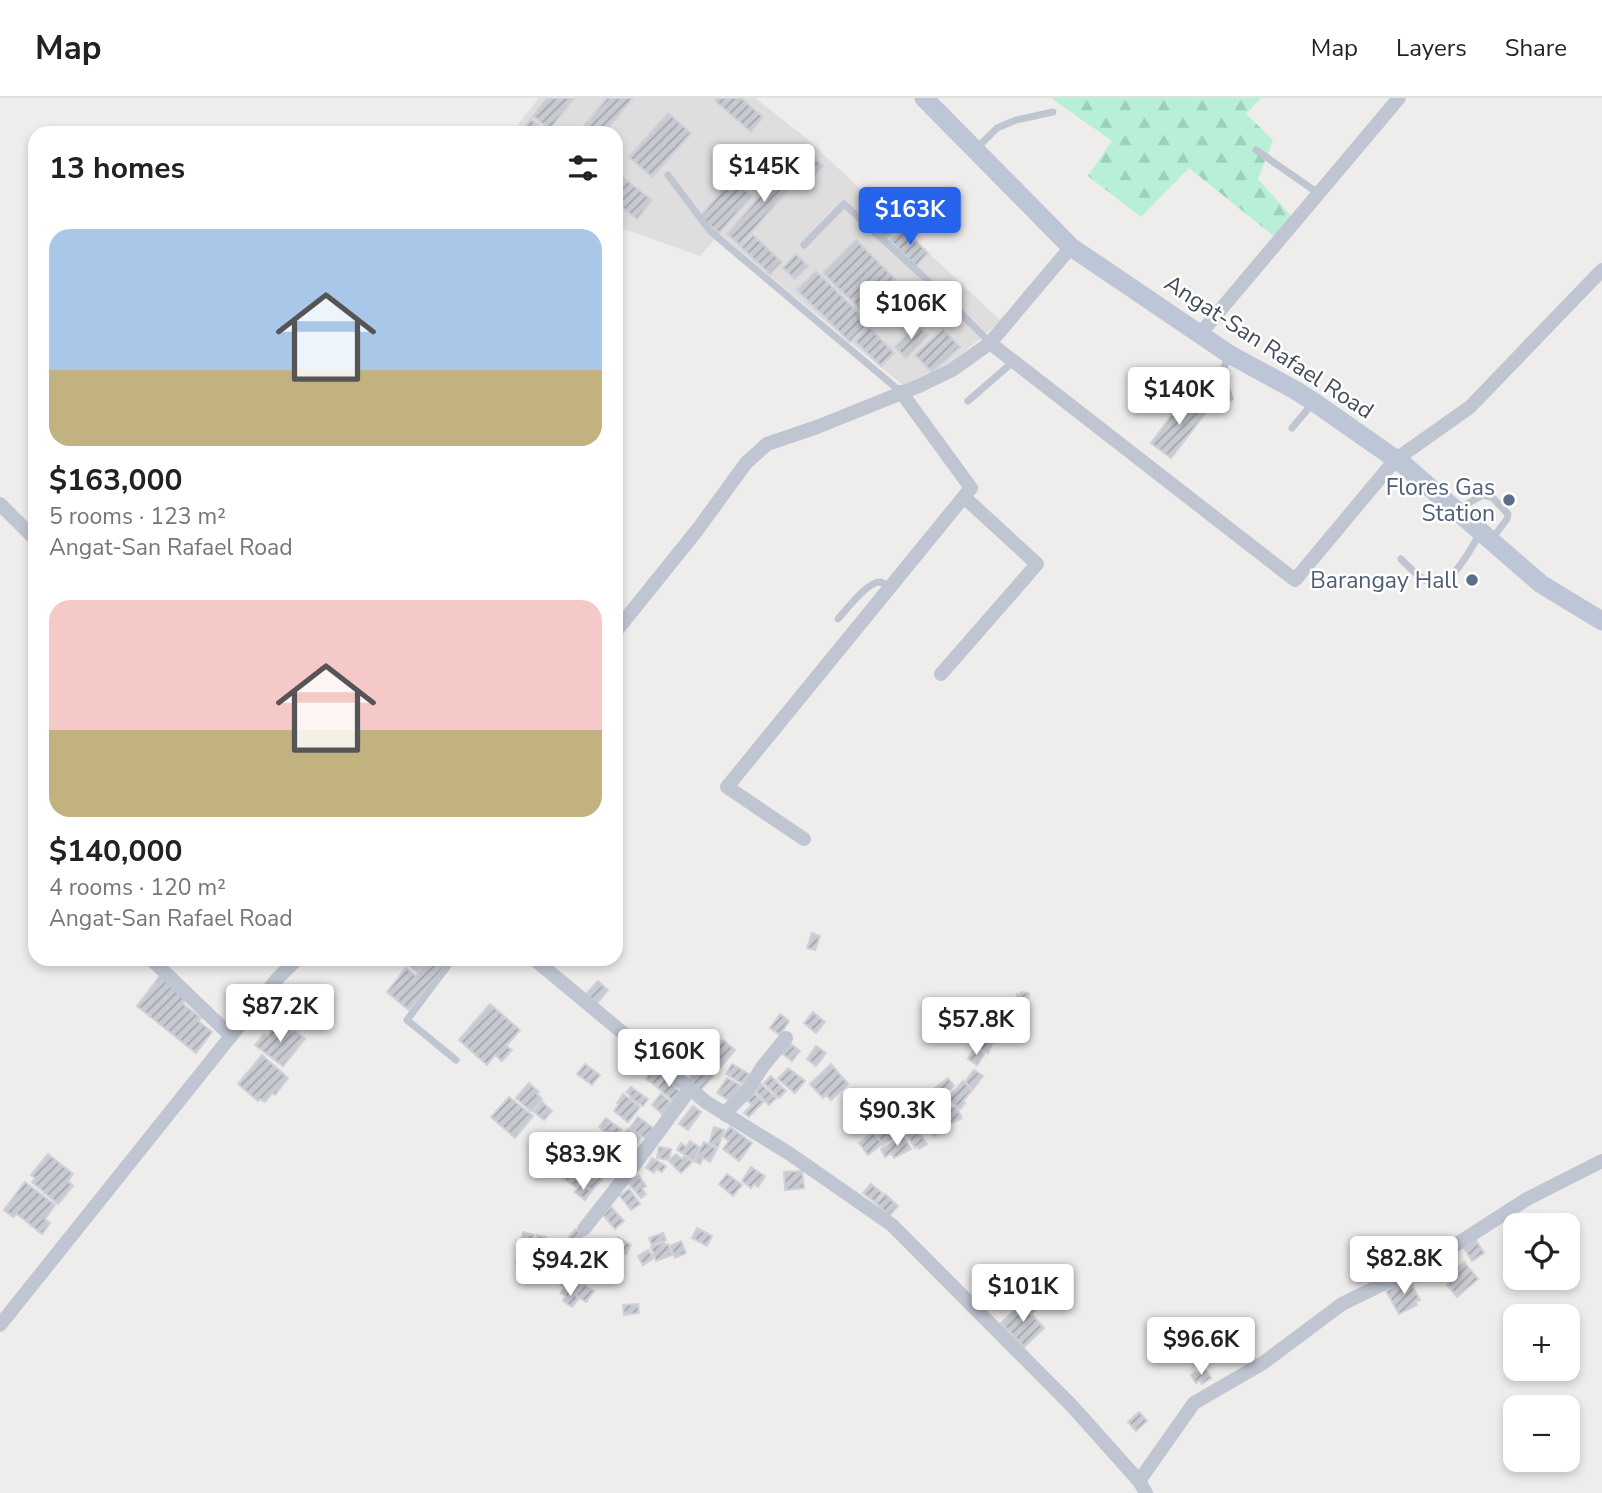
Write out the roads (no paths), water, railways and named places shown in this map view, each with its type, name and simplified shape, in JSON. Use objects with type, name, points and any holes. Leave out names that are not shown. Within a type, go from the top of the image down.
[{"type":"main road","name":"Angat-San Rafael Road","points":[[924,98],[1071,247],[1229,354],[1314,402],[1395,460],[1541,584],[1601,619]]},
{"type":"street","points":[[1200,334],[1399,98]]},
{"type":"street","points":[[623,622],[698,529],[746,463],[767,444],[817,427],[952,370],[990,342],[1071,247]]},
{"type":"street","points":[[990,342],[1295,580],[1395,460],[1470,407],[1602,270]]},
{"type":"street","points":[[804,839],[727,787],[971,488],[901,392]]},
{"type":"street","points":[[941,674],[1037,564],[964,497]]},
{"type":"street","points":[[0,504],[28,532]]},
{"type":"street","points":[[158,966],[231,1036]]},
{"type":"street","points":[[0,1325],[290,966]]},
{"type":"street","points":[[542,966],[706,1102],[790,1154],[892,1225],[1072,1406],[1143,1487],[1194,1404],[1263,1363],[1342,1304],[1432,1260],[1527,1199],[1602,1161]]},
{"type":"street","points":[[726,1115],[786,1038]]},
{"type":"street","points":[[584,1229],[690,1089]]},
{"type":"lane","points":[[975,149],[997,128],[1016,120],[1053,111]]},
{"type":"lane","points":[[1256,150],[1318,193]]},
{"type":"lane","points":[[668,175],[710,230],[901,392]]},
{"type":"lane","points":[[804,244],[844,204],[990,342]]},
{"type":"lane","points":[[1229,354],[1223,374],[1230,398]]},
{"type":"lane","points":[[968,401],[1014,361]]},
{"type":"lane","points":[[1292,428],[1314,402]]},
{"type":"lane","points":[[1401,559],[1430,583],[1441,583],[1486,536],[1507,519],[1508,514],[1493,498],[1483,495],[1455,510]]},
{"type":"lane","points":[[838,619],[869,585],[877,582],[890,588]]},
{"type":"lane","points":[[448,966],[407,1020],[456,1060]]},
{"type":"place","name":"Flores Gas Station","points":[[1509,500]]},
{"type":"place","name":"Barangay Hall","points":[[1472,580]]}]
